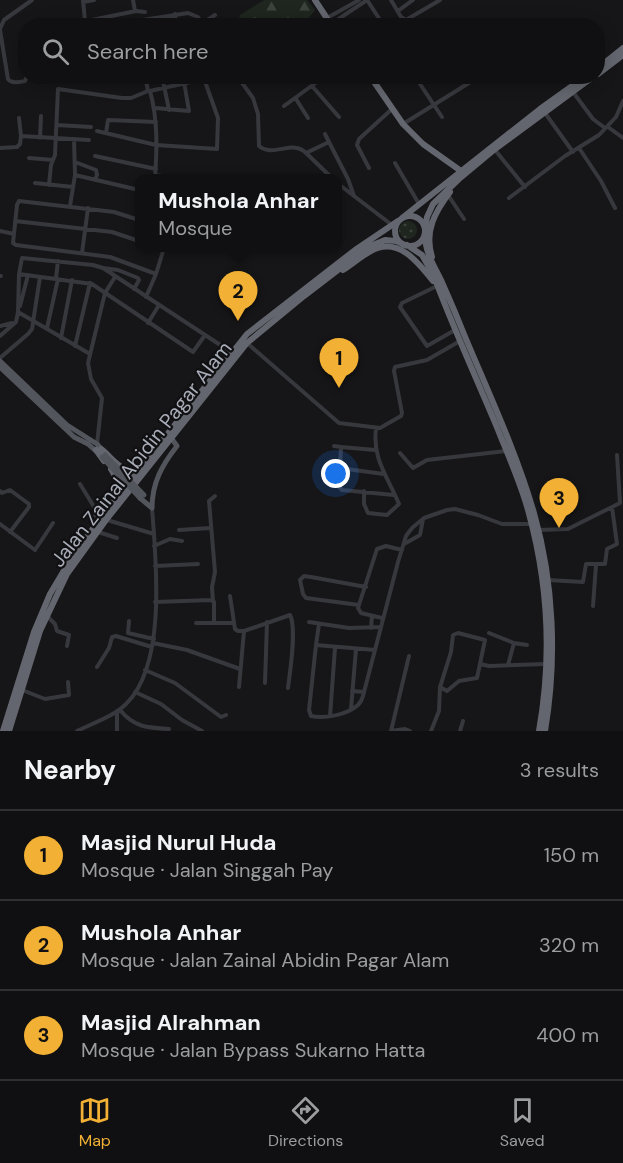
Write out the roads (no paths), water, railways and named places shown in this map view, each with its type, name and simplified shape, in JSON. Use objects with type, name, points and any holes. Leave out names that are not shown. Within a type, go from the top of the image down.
[{"type":"highway","points":[[315,0],[327,18]]},
{"type":"highway","points":[[606,64],[619,56],[623,48]]},
{"type":"highway","points":[[375,84],[403,124],[423,144],[460,171]]},
{"type":"highway","name":"Jalan Zainal Abidin Pagar Alam","points":[[4,729],[22,690],[44,614],[67,574],[97,532],[116,499],[231,352],[258,323],[398,221],[575,84]]},
{"type":"highway","points":[[492,409],[460,341],[426,251],[425,231],[429,211],[459,179],[495,149],[584,84]]},
{"type":"highway","points":[[438,283],[429,233],[433,216],[459,179]]},
{"type":"highway","points":[[425,231],[422,222],[416,217],[409,216],[398,221],[395,228],[396,236],[405,245],[422,255],[438,283],[524,482],[538,530],[547,579],[551,630],[551,665],[545,731]]},
{"type":"highway","points":[[405,245],[417,244],[425,231]]},
{"type":"highway","name":"Jalan Zainal Abidin Pagar Alam","points":[[4,729],[44,614],[61,573],[172,439],[247,343],[332,275],[342,263],[377,242],[389,240],[405,245]]},
{"type":"highway","points":[[332,275],[371,250],[388,246],[403,251],[413,258],[438,283]]},
{"type":"highway","points":[[496,419],[531,524],[543,580],[547,630],[539,731]]},
{"type":"highway","points":[[100,451],[123,469],[132,471],[142,467]]},
{"type":"highway","points":[[100,451],[116,477],[118,487],[116,499]]},
{"type":"highway","points":[[116,477],[123,476],[123,469]]},
{"type":"main road","points":[[0,359],[15,379]]},
{"type":"main road","points":[[0,368],[15,379],[74,437],[100,451],[152,505]]},
{"type":"main road","points":[[152,505],[158,476],[165,460],[177,446],[172,439]]},
{"type":"street","points":[[18,81],[9,81],[2,56],[0,29],[4,20],[32,0]]},
{"type":"street","points":[[85,18],[83,1],[94,0]]},
{"type":"street","points":[[133,0],[135,11]]},
{"type":"street","points":[[336,18],[358,0]]},
{"type":"street","points":[[338,18],[367,0],[379,18]]},
{"type":"street","points":[[391,0],[402,18]]},
{"type":"street","points":[[398,11],[413,0]]},
{"type":"street","points":[[409,18],[433,1],[440,0]]},
{"type":"street","points":[[100,18],[135,11],[145,12]]},
{"type":"street","points":[[175,14],[175,18]]},
{"type":"street","points":[[153,18],[175,14],[194,14],[198,18]]},
{"type":"street","points":[[211,18],[215,15]]},
{"type":"street","points":[[147,84],[155,108],[155,174]]},
{"type":"street","points":[[164,84],[169,110]]},
{"type":"street","points":[[49,185],[51,165],[54,160],[59,88],[115,98],[131,98],[149,91],[185,84],[190,111],[155,108]]},
{"type":"street","points":[[97,131],[156,145],[217,149],[218,118],[205,84]]},
{"type":"street","points":[[243,84],[253,98],[258,114],[260,146],[270,150],[302,148],[327,174]]},
{"type":"street","points":[[284,106],[314,84]]},
{"type":"street","points":[[420,84],[442,117]]},
{"type":"street","points":[[403,124],[467,84]]},
{"type":"street","points":[[312,86],[339,117]]},
{"type":"street","points":[[573,92],[593,119],[623,138]]},
{"type":"street","points":[[296,99],[308,118]]},
{"type":"street","points":[[508,198],[599,135],[616,117],[623,101]]},
{"type":"street","points":[[369,168],[357,145],[358,139],[392,109]]},
{"type":"street","points":[[544,112],[573,152]]},
{"type":"street","points":[[40,138],[41,116]]},
{"type":"street","points":[[0,148],[17,147],[20,144],[20,118]]},
{"type":"street","points":[[106,133],[108,120],[156,122]]},
{"type":"street","points":[[57,125],[91,127]]},
{"type":"street","points":[[325,134],[354,196]]},
{"type":"street","points":[[21,136],[89,140]]},
{"type":"street","points":[[70,206],[75,175],[74,139]]},
{"type":"street","points":[[306,153],[329,142]]},
{"type":"street","points":[[579,148],[606,189],[615,208]]},
{"type":"street","points":[[495,149],[525,187]]},
{"type":"street","points":[[95,156],[156,169]]},
{"type":"street","points":[[29,158],[54,160]]},
{"type":"street","points":[[75,162],[96,170],[95,180]]},
{"type":"street","points":[[395,163],[419,204]]},
{"type":"street","points":[[75,175],[135,189]]},
{"type":"street","points":[[35,183],[73,187]]},
{"type":"street","points":[[342,187],[398,221]]},
{"type":"street","points":[[448,194],[464,219]]},
{"type":"street","points":[[135,219],[114,212],[88,208],[19,201],[15,221],[15,245],[103,256],[156,274]]},
{"type":"street","points":[[82,253],[88,208]]},
{"type":"street","points":[[15,221],[116,233],[135,240]]},
{"type":"street","points":[[0,231],[14,234]]},
{"type":"street","points":[[146,297],[163,252]]},
{"type":"street","points":[[102,268],[103,256]]},
{"type":"street","points":[[19,310],[18,274],[24,257],[108,267],[139,278],[134,289]]},
{"type":"street","points":[[47,328],[57,279],[58,261]]},
{"type":"street","points":[[102,268],[231,352]]},
{"type":"street","points":[[18,274],[90,283],[194,352],[205,335]]},
{"type":"street","points":[[0,336],[16,322],[28,275]]},
{"type":"street","points":[[0,359],[32,329],[40,277]]},
{"type":"street","points":[[100,451],[103,402],[87,365],[105,293],[116,277]]},
{"type":"street","points":[[61,338],[72,280]]},
{"type":"street","points":[[75,346],[90,283]]},
{"type":"street","points":[[438,283],[402,303],[400,307],[427,346],[456,330]]},
{"type":"street","points":[[148,323],[159,305]]},
{"type":"street","points":[[19,310],[90,354]]},
{"type":"street","points":[[0,326],[13,323]]},
{"type":"street","points":[[247,343],[339,423],[376,429],[383,427],[402,413],[394,368],[429,359],[460,341]]},
{"type":"street","points":[[364,491],[365,509],[368,513],[374,515],[391,513],[399,504],[375,450],[376,429]]},
{"type":"street","points":[[334,446],[375,450]]},
{"type":"street","points":[[341,447],[340,490],[395,495]]},
{"type":"street","points":[[400,453],[413,468],[427,460],[506,451]]},
{"type":"street","points":[[538,530],[568,529],[621,502],[617,455]]},
{"type":"street","points":[[339,468],[385,474]]},
{"type":"street","points":[[618,475],[623,472]]},
{"type":"street","points":[[80,484],[96,510],[95,515],[103,520],[154,534]]},
{"type":"street","points":[[0,491],[2,493],[10,490],[29,504],[10,532]]},
{"type":"street","points":[[214,623],[211,600],[215,572],[209,501],[215,496]]},
{"type":"street","points":[[77,731],[118,710],[135,692],[145,670],[153,643],[155,602],[152,505]]},
{"type":"street","points":[[547,579],[583,582],[585,565],[605,564],[607,549],[617,544],[612,507]]},
{"type":"street","points":[[319,624],[310,714],[314,717],[330,716],[351,710],[358,705],[364,692],[402,550],[412,528],[423,519],[455,509],[478,514],[502,524],[531,524]]},
{"type":"street","points":[[404,544],[420,535],[423,519]]},
{"type":"street","points":[[0,524],[35,550],[53,523]]},
{"type":"street","points":[[179,530],[210,528]]},
{"type":"street","points":[[97,532],[117,538]]},
{"type":"street","points":[[154,546],[170,539],[182,541]]},
{"type":"street","points":[[382,618],[361,613],[359,605],[377,549],[386,546],[402,550]]},
{"type":"street","points":[[155,566],[198,564]]},
{"type":"street","points":[[593,606],[596,564]]},
{"type":"street","points":[[359,605],[306,598],[300,580],[304,576],[366,586]]},
{"type":"street","points":[[230,596],[236,630],[244,631],[291,616],[288,688]]},
{"type":"street","points":[[155,602],[211,600]]},
{"type":"street","points":[[44,614],[55,624],[57,631],[69,635],[67,646]]},
{"type":"street","points":[[371,628],[372,616]]},
{"type":"street","points":[[129,621],[128,633],[153,643]]},
{"type":"street","points":[[265,683],[267,622]]},
{"type":"street","points":[[309,622],[349,628],[381,627]]},
{"type":"street","points":[[196,623],[234,623]]},
{"type":"street","points":[[239,687],[244,631]]},
{"type":"street","points":[[431,731],[439,711],[440,687],[448,665],[454,633],[486,641],[476,679],[459,681],[447,691],[440,687]]},
{"type":"street","points":[[489,633],[514,643],[527,645]]},
{"type":"street","points":[[97,667],[109,648],[112,637],[116,636],[187,650],[240,669]]},
{"type":"street","points":[[508,665],[514,643]]},
{"type":"street","points":[[316,645],[375,650]]},
{"type":"street","points":[[330,716],[335,648]]},
{"type":"street","points":[[351,710],[356,649]]},
{"type":"street","points":[[410,656],[392,728],[410,731]]},
{"type":"street","points":[[480,664],[545,664]]},
{"type":"street","points":[[145,670],[175,683],[221,717],[226,714]]},
{"type":"street","points":[[22,690],[45,699],[69,695],[68,682]]},
{"type":"street","points":[[135,692],[161,704],[182,720],[202,731]]},
{"type":"street","points":[[352,692],[364,692]]},
{"type":"street","points":[[118,710],[136,725],[169,729]]},
{"type":"street","points":[[117,731],[118,710]]},
{"type":"street","points":[[459,731],[463,721]]},
{"type":"place","name":"Mushola Anhar","points":[[238,321]]},
{"type":"place","name":"Masjid Nurul Huda","points":[[339,388]]},
{"type":"place","name":"Masjid Alrahman","points":[[559,528]]}]
